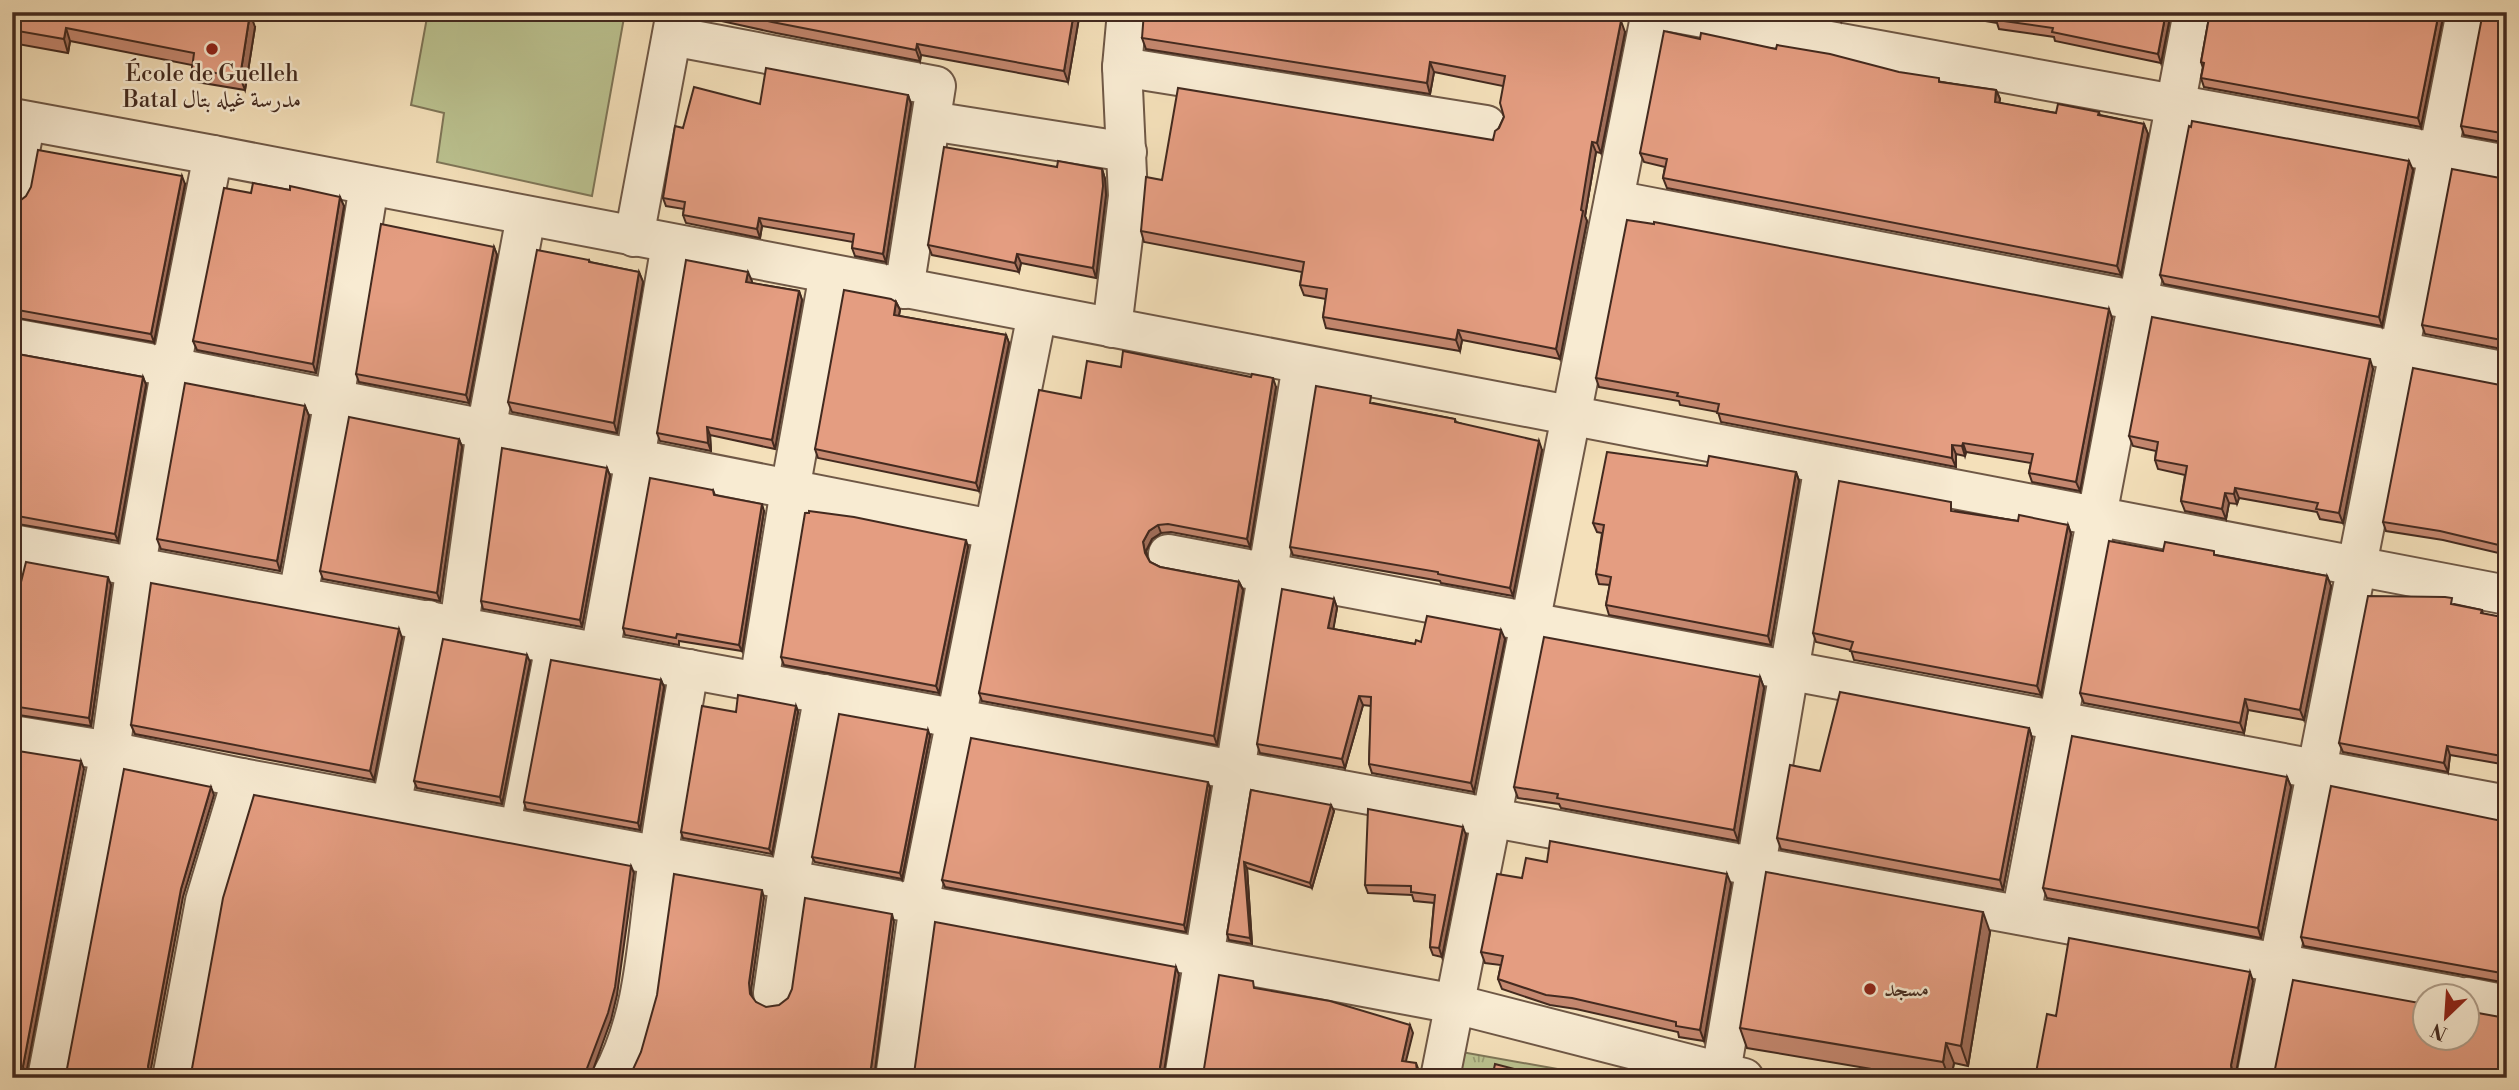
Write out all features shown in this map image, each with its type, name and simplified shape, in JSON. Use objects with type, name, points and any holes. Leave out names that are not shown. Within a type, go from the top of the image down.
[{"type":"street","points":[[1112,328],[1128,196],[1122,67],[1127,12]]},
{"type":"street","points":[[1440,1078],[1651,12]]},
{"type":"street","points":[[1671,12],[2507,165]]},
{"type":"street","points":[[2021,915],[2193,12]]},
{"type":"street","points":[[2256,1078],[2466,12]]},
{"type":"street","points":[[600,652],[635,459],[652,240],[674,24],[936,86],[904,289]]},
{"type":"street","points":[[1122,67],[1486,125]]},
{"type":"street","points":[[12,190],[19,119],[2507,595]]},
{"type":"street","points":[[931,121],[1127,152]]},
{"type":"street","points":[[47,1078],[110,751],[136,565],[171,367],[213,155]]},
{"type":"street","points":[[298,596],[369,186]]},
{"type":"street","points":[[1614,200],[2507,372]]},
{"type":"street","points":[[391,806],[443,623],[486,430],[526,216]]},
{"type":"street","points":[[759,682],[829,274]]},
{"type":"street","points":[[895,1078],[919,904],[992,528],[1037,314]]},
{"type":"street","points":[[12,338],[992,528]]},
{"type":"street","points":[[1184,1078],[1302,365]]},
{"type":"street","points":[[12,734],[1455,1004],[1733,1075],[1756,866],[1824,465]]},
{"type":"street","points":[[17,545],[2410,987]]},
{"type":"street","points":[[1168,554],[2507,805]]},
{"type":"street","points":[[611,1078],[622,1058],[639,997],[658,856],[689,669]]},
{"type":"street","points":[[773,993],[789,880],[824,694]]},
{"type":"street","points":[[172,1078],[205,901],[242,778]]},
{"type":"street","points":[[2480,1000],[2507,1005]]},
{"type":"lane","points":[[12,590],[17,545]]},
{"type":"lane","points":[[510,828],[546,642]]},
{"type":"green space","points":[[428,12],[625,12],[592,196],[437,162],[444,113],[411,105]]},
{"type":"green space","points":[[1456,1051],[1608,1078],[1452,1078]]},
{"type":"building","points":[[12,12],[250,13],[240,77],[192,69],[194,53],[66,28],[64,39],[12,30]]},
{"type":"building","points":[[728,12],[1074,12],[1064,71],[917,44],[916,50]]},
{"type":"building","points":[[1144,12],[1570,12],[1621,21],[1597,143],[1592,142],[1581,210],[1583,211],[1556,349],[1458,330],[1456,340],[1323,317],[1327,289],[1300,285],[1304,262],[1141,231],[1146,177],[1162,180],[1178,88],[1493,140],[1504,117],[1500,103],[1505,76],[1430,62],[1427,83],[1142,38]]},
{"type":"building","points":[[1983,12],[2166,12],[2158,54],[2052,32],[2053,28],[1996,20],[1997,15]]},
{"type":"building","points":[[2210,12],[2439,12],[2418,118],[2201,78],[2204,63],[2201,62]]},
{"type":"building","points":[[2483,12],[2507,12],[2507,134],[2461,126]]},
{"type":"building","points":[[1664,31],[1700,39],[1701,33],[1776,49],[1777,45],[1830,54],[1899,72],[1939,78],[1939,82],[1996,90],[1995,102],[2056,113],[2058,104],[2144,124],[2117,266],[1663,178],[1667,159],[1640,153]]},
{"type":"building","points":[[766,68],[908,95],[883,254],[852,248],[854,234],[759,218],[757,229],[683,215],[685,202],[663,198],[675,126],[683,128],[694,87],[760,104]]},
{"type":"building","points":[[2192,121],[2409,161],[2379,317],[2160,275]]},
{"type":"building","points":[[944,147],[1057,167],[1058,161],[1102,169],[1103,186],[1093,268],[1017,254],[1015,263],[928,245]]},
{"type":"building","points":[[38,150],[182,176],[151,334],[12,309],[12,203],[17,203],[26,196],[31,187]]},
{"type":"building","points":[[2452,169],[2507,177],[2507,341],[2422,325]]},
{"type":"building","points":[[253,183],[290,190],[290,186],[340,197],[313,364],[193,341],[224,188],[251,193]]},
{"type":"building","points":[[1627,220],[1654,222],[2109,309],[2076,482],[2029,473],[2033,454],[1963,443],[1962,446],[1952,445],[1952,458],[1717,413],[1719,404],[1677,396],[1678,393],[1596,378]]},
{"type":"building","points":[[381,224],[494,247],[466,395],[356,374]]},
{"type":"building","points":[[537,250],[639,272],[614,423],[508,402]]},
{"type":"building","points":[[686,260],[748,272],[746,282],[799,291],[772,440],[707,427],[708,443],[657,433]]},
{"type":"building","points":[[844,290],[891,299],[896,302],[894,315],[1006,335],[976,483],[815,449]]},
{"type":"building","points":[[2152,317],[2370,359],[2339,513],[2316,509],[2318,503],[2235,488],[2234,494],[2225,493],[2222,509],[2181,501],[2187,466],[2155,460],[2158,442],[2129,436]]},
{"type":"building","points":[[1123,351],[1251,377],[1252,374],[1273,378],[1247,539],[1168,524],[1158,525],[1149,531],[1143,542],[1150,562],[1160,567],[1239,582],[1214,736],[979,693],[1039,390],[1081,398],[1087,361],[1121,367]]},
{"type":"building","points":[[12,353],[143,377],[115,534],[12,515]]},
{"type":"building","points":[[2413,368],[2500,385],[2507,384],[2507,547],[2440,531],[2383,522]]},
{"type":"building","points":[[185,383],[305,406],[277,561],[157,539]]},
{"type":"building","points":[[1316,386],[1371,396],[1370,403],[1455,419],[1455,422],[1539,441],[1510,588],[1438,572],[1290,547]]},
{"type":"building","points":[[349,417],[459,439],[437,593],[320,571]]},
{"type":"building","points":[[502,448],[607,468],[580,620],[481,601]]},
{"type":"building","points":[[1607,452],[1707,466],[1709,456],[1796,472],[1768,636],[1606,605],[1611,577],[1596,574],[1604,525],[1593,523]]},
{"type":"building","points":[[650,478],[713,490],[714,495],[762,504],[739,645],[677,634],[676,638],[623,628]]},
{"type":"building","points":[[1839,481],[1951,502],[1951,511],[2018,521],[2019,515],[2068,525],[2037,686],[1850,651],[1853,642],[1813,633]]},
{"type":"building","points":[[809,511],[854,517],[966,540],[936,686],[781,657],[805,513]]},
{"type":"building","points":[[2109,541],[2163,551],[2165,542],[2214,551],[2214,555],[2327,576],[2300,710],[2245,699],[2240,723],[2080,693]]},
{"type":"building","points":[[26,562],[108,577],[89,718],[12,706],[12,594],[19,590]]},
{"type":"building","points":[[151,583],[399,629],[370,771],[131,725]]},
{"type":"building","points":[[1282,589],[1334,599],[1328,628],[1415,644],[1416,640],[1421,642],[1427,616],[1501,630],[1471,783],[1369,764],[1371,697],[1359,696],[1342,759],[1257,744]]},
{"type":"building","points":[[2368,596],[2452,598],[2451,604],[2507,618],[2507,757],[2447,746],[2444,763],[2339,743]]},
{"type":"building","points":[[1544,637],[1760,677],[1734,830],[1557,798],[1558,794],[1514,787]]},
{"type":"building","points":[[443,639],[527,655],[500,797],[414,781]]},
{"type":"building","points":[[551,660],[661,680],[638,823],[524,802]]},
{"type":"building","points":[[1840,692],[2029,728],[2000,880],[1777,838],[1790,765],[1820,771]]},
{"type":"building","points":[[738,695],[796,706],[769,849],[681,832],[702,706],[736,712]]},
{"type":"building","points":[[839,714],[928,730],[900,873],[812,857]]},
{"type":"building","points":[[2072,736],[2287,777],[2258,928],[2043,888]]},
{"type":"building","points":[[971,738],[1208,782],[1184,925],[942,880]]},
{"type":"building","points":[[12,750],[81,761],[23,1066],[24,1078],[12,1078]]},
{"type":"building","points":[[124,769],[211,787],[181,889],[148,1066],[149,1078],[64,1078],[66,1074]]},
{"type":"building","points":[[2331,786],[2507,822],[2507,974],[2301,937]]},
{"type":"building","points":[[1251,790],[1331,805],[1310,883],[1244,862],[1250,938],[1227,934]]},
{"type":"building","points":[[254,795],[631,866],[615,987],[586,1071],[589,1078],[189,1078],[223,898]]},
{"type":"building","points":[[1368,809],[1463,827],[1439,948],[1430,947],[1435,895],[1411,892],[1411,886],[1365,885]]},
{"type":"building","points":[[1550,841],[1727,874],[1700,1030],[1572,998],[1546,995],[1498,979],[1503,956],[1481,952],[1497,874],[1522,878],[1526,858],[1547,862]]},
{"type":"building","name":"مسجد","points":[[1766,872],[1983,912],[1961,1046],[1946,1043],[1943,1062],[1740,1028]]},
{"type":"building","points":[[674,874],[762,890],[749,983],[750,994],[756,1002],[766,1007],[779,1005],[788,998],[792,989],[805,898],[892,914],[871,1068],[872,1078],[629,1078],[641,1052],[657,995]]},
{"type":"building","points":[[935,922],[1176,967],[1160,1067],[1161,1078],[912,1078]]},
{"type":"building","points":[[2069,938],[2250,972],[2231,1065],[2233,1078],[2035,1078],[2047,1014],[2056,1016]]},
{"type":"building","points":[[1219,975],[1253,981],[1254,988],[1330,1001],[1410,1025],[1402,1061],[1416,1063],[1418,1078],[1201,1078]]},
{"type":"building","points":[[2293,980],[2410,1001],[2410,1052],[2480,1052],[2480,1013],[2507,1017],[2507,1078],[2272,1078]]},
{"type":"building","points":[[1495,1064],[1549,1078],[1492,1078]]},
{"type":"place","name":"École de Guelleh Batal مدرسة غيله بتال","points":[[212,49]]},
{"type":"place","name":"مسجد","points":[[1870,989]]}]
